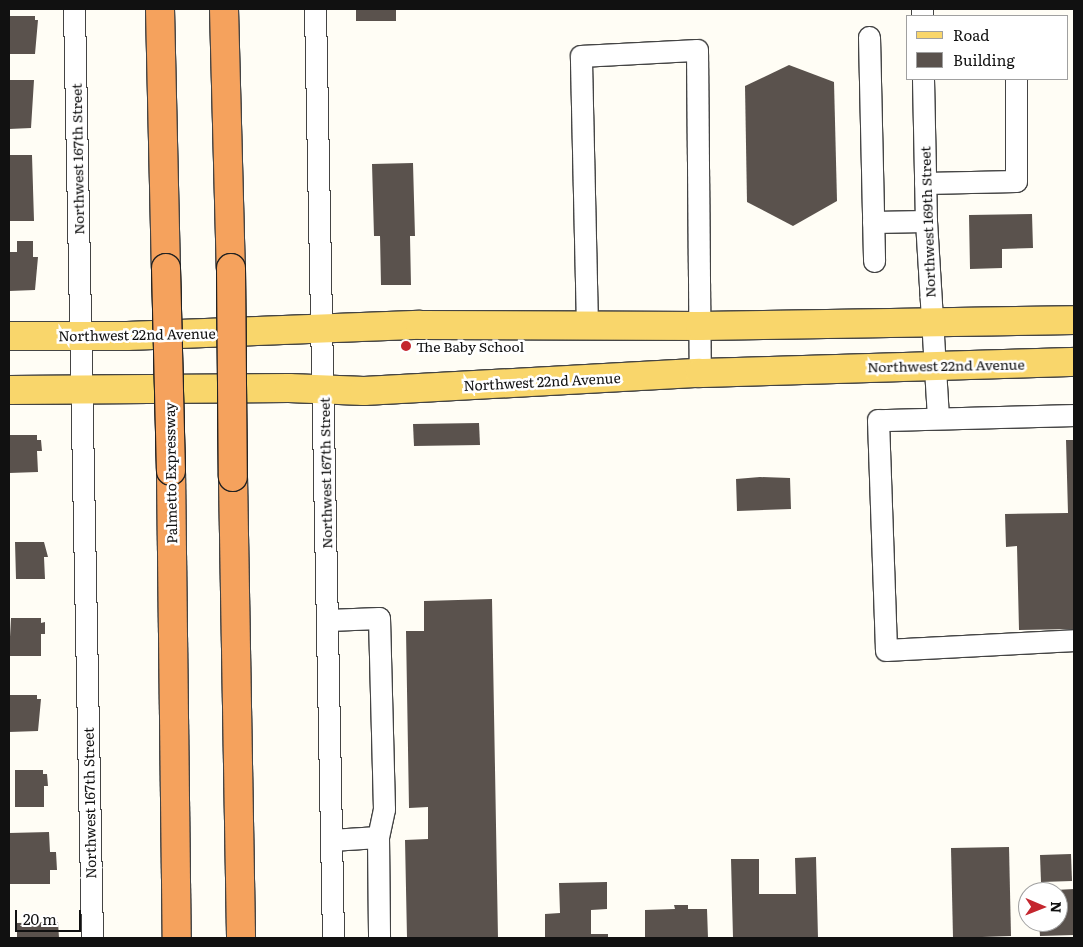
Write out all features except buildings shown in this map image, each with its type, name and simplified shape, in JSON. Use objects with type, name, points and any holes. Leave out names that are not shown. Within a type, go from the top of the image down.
[{"type":"highway","name":"Palmetto Expressway","points":[[160,9],[171,471],[177,938]]},
{"type":"highway","points":[[224,9],[231,268],[241,938]]},
{"type":"main road","name":"Northwest 22nd Avenue","points":[[9,336],[420,325],[700,326],[930,324],[1074,320]]},
{"type":"main road","name":"Northwest 22nd Avenue","points":[[9,390],[364,391],[700,373],[934,364],[1074,362]]},
{"type":"street","name":"Northwest 167th Street","points":[[74,9],[92,938]]},
{"type":"street","name":"Northwest 167th Street","points":[[315,9],[334,938]]},
{"type":"street","points":[[869,37],[874,261]]},
{"type":"street","points":[[587,326],[581,56],[697,50],[700,373]]},
{"type":"street","name":"Northwest 169th Street","points":[[923,80],[930,324],[938,418]]},
{"type":"street","points":[[925,183],[1016,180],[1016,80]]},
{"type":"street","points":[[873,222],[926,221]]},
{"type":"street","points":[[1074,415],[878,420],[886,650],[1074,640]]},
{"type":"street","points":[[328,620],[379,618],[384,809],[378,837],[379,938]]},
{"type":"street","points":[[331,840],[378,837]]},
{"type":"place","name":"The Baby School","points":[[406,346]]}]
